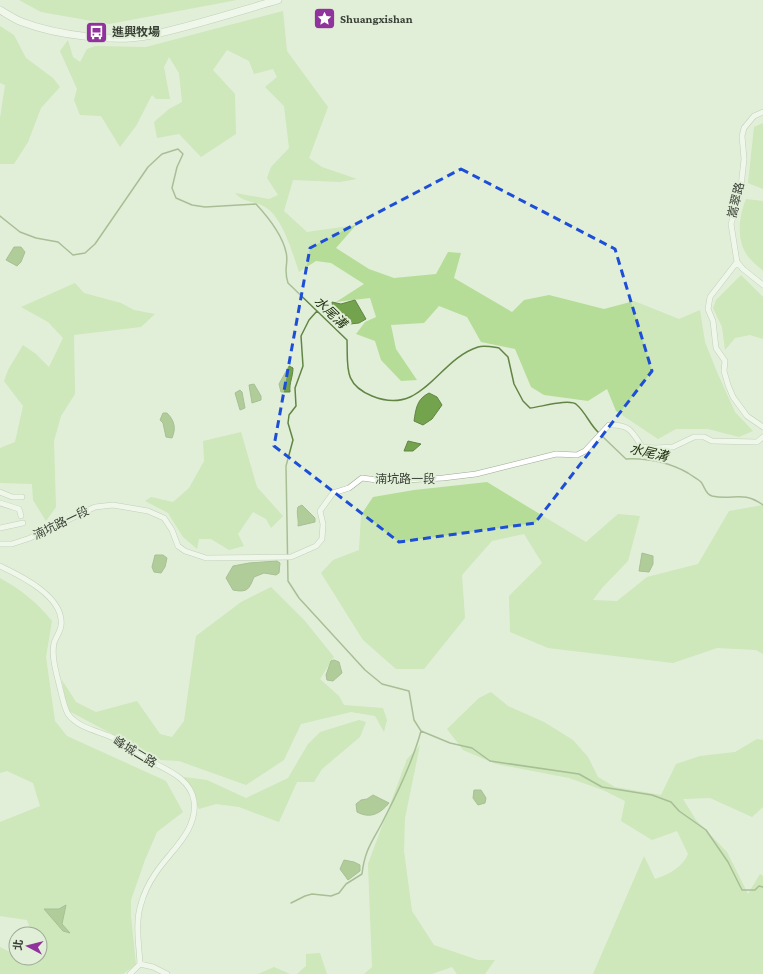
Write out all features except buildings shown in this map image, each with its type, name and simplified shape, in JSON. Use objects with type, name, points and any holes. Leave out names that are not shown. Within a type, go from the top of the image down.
[{"type":"street","points":[[0,10],[21,21],[45,29],[76,35],[115,38],[150,36],[278,0]]},
{"type":"street","name":"嵩翠路","points":[[737,262],[731,224],[738,201],[744,159],[742,136],[748,121],[754,116],[763,112]]},
{"type":"street","points":[[763,285],[743,270],[737,262],[710,297],[708,309],[713,320],[716,348],[725,361],[724,371],[728,385],[748,416],[763,427]]},
{"type":"street","name":"湳坑路一段","points":[[0,544],[12,544],[30,538],[95,507],[113,505],[148,511],[164,518],[172,530],[178,546],[185,551],[206,558],[291,557],[316,546],[322,539],[323,529],[320,511],[333,493],[349,488],[362,478],[384,481],[443,478],[476,474],[556,454],[577,455],[585,452],[609,425],[618,424],[631,430],[642,447],[673,447],[694,438],[704,437],[712,441],[757,442],[763,437]]},
{"type":"street","points":[[0,492],[12,497],[22,497]]},
{"type":"street","points":[[0,503],[19,509],[21,516]]},
{"type":"street","points":[[0,528],[23,523]]},
{"type":"street","name":"峰城二路","points":[[0,566],[23,576],[47,594],[59,613],[61,627],[54,643],[54,661],[68,713],[79,724],[117,739],[142,757],[172,772],[184,781],[194,799],[195,812],[179,846],[156,873],[141,904],[139,924],[140,964]]},
{"type":"street","points":[[130,974],[140,964],[153,967],[167,974]]},
{"type":"highlighted area","points":[[461,169],[615,249],[652,371],[535,523],[399,542],[274,446],[310,248]]},
{"type":"shaded area","points":[[19,0],[237,0],[109,24],[41,12]]},
{"type":"shaded area","points":[[283,11],[287,51],[328,107],[309,158],[322,167],[357,179],[340,182],[293,180],[284,211],[307,232],[356,225],[336,248],[369,269],[394,278],[436,274],[448,252],[461,253],[454,278],[512,312],[524,300],[549,295],[604,309],[634,301],[679,319],[700,310],[705,342],[717,372],[735,412],[753,431],[739,437],[708,429],[676,429],[658,439],[616,411],[607,389],[588,401],[544,395],[531,387],[515,349],[481,342],[467,317],[439,306],[424,323],[391,325],[396,349],[417,380],[401,381],[381,360],[375,341],[356,334],[365,322],[376,317],[370,298],[336,302],[364,284],[331,263],[316,261],[299,272],[286,236],[277,218],[265,207],[243,199],[235,193],[269,199],[278,195],[267,178],[271,167],[289,148],[284,106],[265,87],[277,77],[273,69],[254,74],[249,61],[227,50],[213,70],[235,94],[236,134],[201,157],[179,134],[157,138],[154,122],[169,109],[182,102],[179,73],[169,57],[164,67],[170,99],[156,99],[152,95],[136,126],[120,147],[101,116],[80,115],[74,100],[77,89],[60,51],[68,40],[73,57],[80,62],[87,49],[95,46],[146,47]]},
{"type":"shaded area","points":[[0,26],[14,35],[26,58],[53,78],[60,87],[41,108],[28,142],[14,164],[0,164],[0,118],[5,85],[0,83]]},
{"type":"shaded area","points":[[763,123],[763,189],[748,183],[754,127]]},
{"type":"shaded area","points":[[746,199],[763,201],[763,271],[749,257],[741,242],[740,220]]},
{"type":"shaded area","points":[[14,247],[21,247],[25,252],[21,262],[17,266],[6,260]]},
{"type":"shaded area","points":[[741,275],[763,297],[763,339],[750,335],[735,338],[725,350],[722,327],[713,308],[716,300]]},
{"type":"shaded area","points":[[75,283],[84,293],[121,303],[134,310],[155,314],[141,327],[74,335],[75,394],[61,416],[54,441],[56,507],[46,521],[33,500],[32,484],[0,483],[0,448],[15,442],[23,406],[4,381],[8,370],[23,345],[36,354],[49,367],[63,338],[48,322],[21,307]]},
{"type":"shaded area","points":[[355,300],[366,319],[359,323],[350,324],[348,316],[334,316],[332,302],[341,304]]},
{"type":"shaded area","points":[[289,366],[293,368],[290,392],[281,392],[279,384]]},
{"type":"shaded area","points":[[254,384],[261,396],[261,400],[252,403],[249,385]]},
{"type":"shaded area","points":[[240,390],[242,392],[245,408],[240,410],[235,393]]},
{"type":"shaded area","points":[[429,393],[437,397],[442,405],[432,419],[423,425],[414,421],[418,404],[425,395]]},
{"type":"shaded area","points":[[163,413],[167,413],[173,422],[174,431],[172,438],[166,437],[163,423],[160,420]]},
{"type":"shaded area","points":[[241,432],[257,487],[283,516],[271,528],[266,519],[253,512],[238,534],[244,546],[229,550],[211,539],[199,539],[197,549],[183,537],[168,513],[145,501],[151,497],[173,502],[189,488],[204,461],[203,441]]},
{"type":"shaded area","points":[[408,441],[421,444],[413,451],[404,451]]},
{"type":"shaded area","points":[[487,482],[586,542],[618,514],[640,516],[628,561],[602,588],[593,600],[617,601],[647,577],[698,564],[729,511],[763,505],[763,654],[756,650],[717,648],[673,663],[548,648],[510,632],[509,596],[542,563],[524,534],[492,541],[462,575],[465,618],[424,669],[396,669],[363,640],[321,573],[333,560],[359,550],[361,515],[373,497],[414,490]]},
{"type":"shaded area","points":[[302,505],[315,518],[315,522],[298,526],[297,510],[298,507]]},
{"type":"shaded area","points":[[642,553],[653,556],[653,564],[649,572],[639,571]]},
{"type":"shaded area","points":[[155,555],[163,555],[167,558],[165,567],[161,573],[154,572],[152,567]]},
{"type":"shaded area","points":[[277,561],[280,563],[279,573],[276,575],[264,573],[254,577],[249,587],[242,591],[233,590],[226,578],[233,566]]},
{"type":"shaded area","points":[[0,578],[28,597],[52,621],[46,657],[55,721],[67,736],[166,781],[183,812],[157,832],[145,860],[131,900],[131,916],[136,965],[123,974],[0,974],[0,947],[8,951],[8,966],[48,966],[48,926],[29,926],[27,920],[0,916],[0,822],[40,806],[33,783],[7,771],[0,773]]},
{"type":"shaded area","points":[[271,587],[305,621],[334,657],[320,679],[339,696],[344,705],[383,708],[387,720],[384,732],[375,716],[351,712],[301,724],[284,760],[246,785],[179,761],[161,760],[67,710],[62,680],[76,702],[96,712],[137,701],[160,734],[172,737],[184,721],[196,636],[241,602]]},
{"type":"shaded area","points":[[334,660],[339,662],[342,673],[333,681],[327,680],[326,675],[331,661]]},
{"type":"shaded area","points":[[491,692],[508,706],[544,722],[573,740],[588,757],[598,777],[615,787],[661,795],[676,764],[700,756],[735,752],[757,739],[763,740],[763,807],[752,817],[710,798],[683,799],[696,820],[727,852],[748,894],[760,874],[763,876],[763,974],[593,974],[644,856],[655,879],[679,867],[686,859],[688,854],[677,831],[652,840],[621,821],[625,801],[603,790],[569,778],[496,764],[463,750],[447,729],[479,698]]},
{"type":"shaded area","points":[[359,720],[366,722],[360,737],[322,769],[314,782],[297,782],[279,822],[239,807],[216,804],[199,809],[184,777],[207,780],[246,798],[288,778],[308,744],[320,732]]},
{"type":"shaded area","points":[[420,745],[405,818],[404,851],[412,911],[434,945],[478,960],[495,960],[485,974],[457,974],[452,967],[432,974],[364,974],[372,967],[368,864],[407,759]]},
{"type":"shaded area","points":[[474,790],[481,790],[486,798],[485,803],[478,805],[473,798]]},
{"type":"shaded area","points":[[373,795],[389,803],[378,813],[366,815],[357,812],[356,804]]},
{"type":"shaded area","points":[[344,860],[360,865],[360,871],[348,880],[340,869]]},
{"type":"shaded area","points":[[66,905],[62,924],[70,933],[63,931],[44,909],[59,909]]},
{"type":"shaded area","points":[[320,953],[327,974],[297,974],[306,966],[306,954]]},
{"type":"shaded area","points":[[274,967],[290,974],[258,974]]},
{"type":"waterway","name":"水尾溝","points":[[0,216],[20,232],[36,238],[58,242],[73,255],[85,253],[95,244],[148,167],[162,154],[178,149],[183,154],[177,167],[172,188],[176,198],[192,205],[205,207],[256,204],[274,226],[284,245],[287,256],[286,274],[288,283],[347,340],[349,374],[356,386],[363,391],[372,396],[390,400],[404,399],[417,393],[451,363],[464,354],[480,346],[488,346],[499,348],[508,357],[514,384],[523,401],[530,408],[568,402],[573,403],[580,408],[599,433]]},
{"type":"waterway","points":[[317,311],[309,320],[301,336],[303,366],[295,388],[296,406],[289,415],[288,423],[293,440],[286,466],[288,581],[299,598],[365,670],[382,684],[409,691],[414,720],[421,731],[450,743],[472,748],[490,761],[579,774],[602,787],[652,795],[671,802],[679,811],[706,830],[728,862],[742,890],[755,890],[759,886],[763,887]]},
{"type":"waterway","name":"水尾溝","points":[[602,436],[626,459],[643,459],[673,466],[688,473],[701,482],[706,492],[712,496],[749,498],[763,505]]},
{"type":"waterway","points":[[291,903],[312,894],[331,896],[339,893],[346,884],[362,874],[365,857],[370,844],[381,825],[410,764],[421,731]]},
{"type":"place","name":"Shuangxishan","points":[[324,19]]},
{"type":"place","name":"進興牧場","points":[[96,32]]}]
